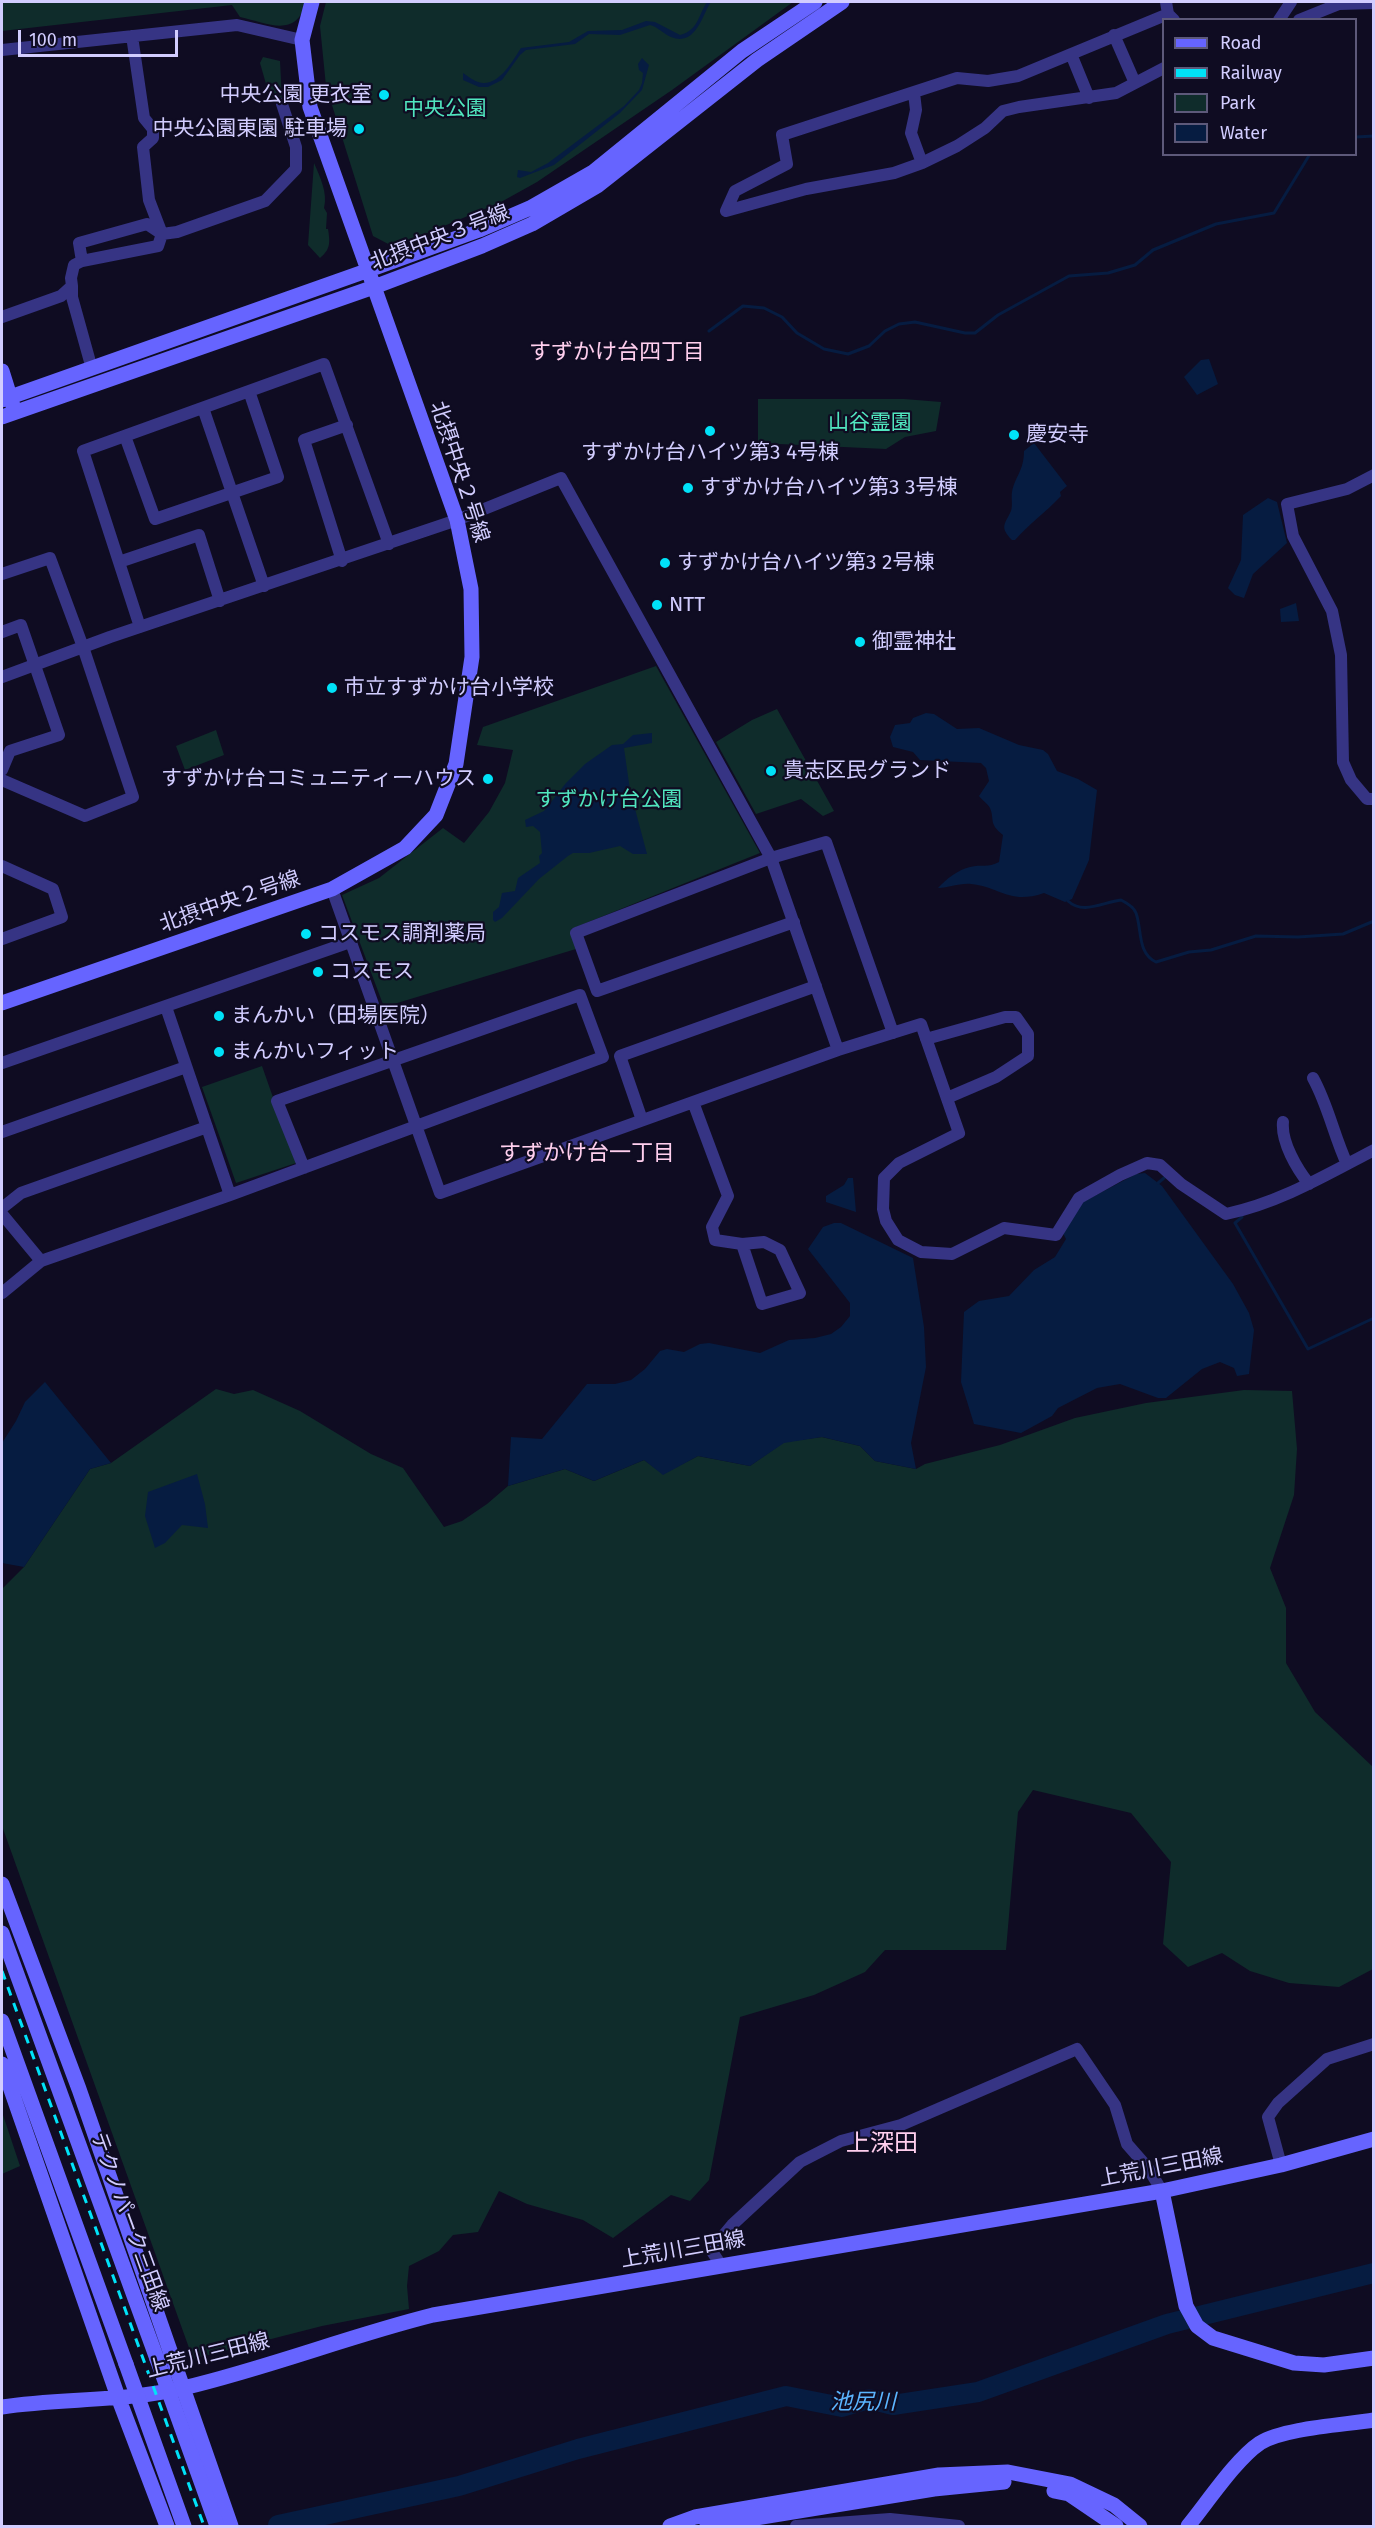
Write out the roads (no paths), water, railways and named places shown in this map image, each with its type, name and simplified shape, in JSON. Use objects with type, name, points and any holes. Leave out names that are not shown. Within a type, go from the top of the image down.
[{"type":"street","name":"北摂中央２号線","points":[[2,1003],[332,889],[405,848],[436,815],[456,764],[472,657],[471,589],[457,520],[310,107],[302,40],[312,2]]},
{"type":"street","name":"北摂中央３号線","points":[[7,407],[92,369],[479,230],[530,208],[593,172],[742,51],[815,2]]},
{"type":"street","name":"北摂中央３号線","points":[[7,407],[374,287],[482,246],[561,209],[597,186],[757,60],[842,2]]},
{"type":"street","points":[[1280,18],[1291,2]]},
{"type":"street","points":[[1304,18],[1339,4],[1374,3]]},
{"type":"street","points":[[1162,69],[1116,93],[1018,106],[1003,111],[985,128],[957,146],[922,163],[894,173],[806,189],[726,211],[735,191],[787,164],[782,135],[957,78],[988,81],[1018,76],[1169,12]]},
{"type":"street","points":[[2,50],[237,25],[302,40]]},
{"type":"street","points":[[1114,35],[1135,83]]},
{"type":"street","points":[[92,369],[72,297],[71,278],[74,265],[82,261],[158,246],[162,234],[149,200],[143,147],[153,138],[153,129],[144,118],[132,36]]},
{"type":"street","points":[[1071,54],[1089,98]]},
{"type":"street","points":[[914,93],[916,110],[911,133],[922,163]]},
{"type":"street","points":[[82,261],[79,243],[147,224],[162,234],[177,232],[265,201],[296,169],[296,147],[282,104]]},
{"type":"street","points":[[2,317],[61,296],[72,286]]},
{"type":"street","points":[[140,627],[83,451],[324,364],[390,544]]},
{"type":"street","points":[[2,371],[7,407]]},
{"type":"street","points":[[125,436],[155,519],[233,494],[278,477],[249,391]]},
{"type":"street","points":[[203,408],[264,586]]},
{"type":"street","points":[[342,561],[304,440],[346,425]]},
{"type":"street","points":[[1374,475],[1347,489],[1287,504],[1293,536],[1332,611],[1341,655],[1343,762],[1356,788],[1367,799],[1374,799]]},
{"type":"street","points":[[2,677],[140,627],[390,544],[561,478],[771,858],[838,1050]]},
{"type":"street","points":[[119,562],[199,535],[220,601]]},
{"type":"street","points":[[2,574],[50,558],[83,647],[133,796],[85,816],[2,780]]},
{"type":"street","points":[[2,632],[21,625],[59,735],[10,751],[2,770]]},
{"type":"street","points":[[794,922],[597,991],[576,933],[771,858],[826,842],[893,1033]]},
{"type":"street","points":[[2,866],[53,889],[62,916],[2,938]]},
{"type":"street","points":[[332,889],[440,1193],[838,1050],[921,1024],[959,1133],[899,1163],[884,1178],[883,1209],[886,1221],[898,1240],[921,1252],[952,1254],[1004,1228],[1056,1235],[1079,1198],[1147,1163],[1160,1165],[1181,1184],[1226,1214],[1253,1208],[1309,1184],[1374,1150]]},
{"type":"street","points":[[2,1063],[350,942]]},
{"type":"street","points":[[642,1120],[620,1056],[816,986]]},
{"type":"street","points":[[2,1293],[41,1261],[230,1195],[415,1128],[603,1057],[580,995],[277,1101],[304,1168]]},
{"type":"street","points":[[166,1007],[230,1195]]},
{"type":"street","points":[[926,1039],[1005,1017],[1016,1017],[1028,1034],[1028,1056],[996,1077],[947,1098]]},
{"type":"street","points":[[2,1132],[186,1067]]},
{"type":"street","points":[[1313,1078],[1323,1096],[1337,1142],[1347,1164]]},
{"type":"street","points":[[693,1102],[728,1196],[712,1227],[715,1240],[742,1244],[764,1242],[780,1250],[800,1293],[762,1304],[742,1244]]},
{"type":"street","points":[[1283,1122],[1282,1130],[1295,1162],[1309,1184]]},
{"type":"street","points":[[2,1208],[21,1194],[207,1127]]},
{"type":"street","points":[[2,1214],[41,1261]]},
{"type":"street","points":[[2,1884],[79,2089],[231,2526]]},
{"type":"street","name":"テクノパーク三田線","points":[[2,1933],[217,2526]]},
{"type":"street","points":[[2,2021],[184,2526]]},
{"type":"street","points":[[1281,2165],[1268,2117],[1278,2103],[1327,2059],[1374,2044]]},
{"type":"street","points":[[721,2265],[711,2250],[732,2224],[800,2162],[841,2141],[901,2125],[1077,2049],[1115,2105],[1127,2144],[1148,2168],[1162,2191],[1186,2306],[1197,2326],[1213,2338],[1294,2363],[1324,2365],[1374,2358]]},
{"type":"street","points":[[2,2064],[118,2397],[167,2526]]},
{"type":"street","name":"上荒川三田線","points":[[2,2407],[118,2397],[182,2388],[374,2330],[433,2315],[1162,2191],[1281,2165],[1374,2139]]},
{"type":"street","points":[[1188,2526],[1249,2451],[1262,2441],[1278,2435],[1374,2420]]},
{"type":"street","points":[[669,2526],[695,2517],[939,2475],[1008,2472],[1070,2484],[1114,2505],[1140,2526]]},
{"type":"street","points":[[707,2526],[934,2489],[1005,2482],[1069,2494],[1116,2526]]},
{"type":"street","points":[[796,2526],[890,2523],[958,2526]]},
{"type":"water","points":[[707,2],[711,2],[697,28],[687,38],[671,37],[650,25],[620,35],[589,34],[575,44],[526,50],[502,80],[488,87],[479,87],[463,80],[463,73],[478,82],[490,82],[506,70],[521,48],[569,42],[588,31],[622,30],[646,21],[655,22],[680,35],[695,26]]},
{"type":"water","points":[[642,58],[649,65],[642,90],[620,113],[554,165],[520,178],[517,177],[518,170],[531,172],[548,163],[624,106],[639,90],[642,83],[643,73],[639,70],[638,64]]},
{"type":"water","points":[[1209,359],[1218,384],[1197,395],[1184,377],[1201,360]]},
{"type":"water","points":[[1034,443],[1067,486],[1060,492],[1061,496],[1055,502],[1015,540],[1012,540],[1004,526],[1011,511],[1012,492],[1023,464],[1024,451]]},
{"type":"water","points":[[1268,498],[1277,502],[1287,543],[1253,574],[1244,598],[1235,595],[1228,588],[1241,560],[1243,515]]},
{"type":"water","points":[[1296,603],[1299,621],[1281,622],[1280,609]]},
{"type":"water","points":[[926,713],[934,714],[957,729],[979,728],[1019,745],[1043,750],[1048,754],[1057,771],[1097,790],[1089,860],[1072,899],[1065,902],[1044,893],[1022,897],[1013,896],[971,884],[938,888],[961,870],[999,862],[1003,835],[994,824],[990,808],[979,796],[989,781],[986,768],[981,763],[920,760],[913,752],[893,747],[890,737],[895,725],[910,723],[913,718]]},
{"type":"water","points":[[652,733],[652,743],[624,748],[630,790],[647,854],[633,854],[620,846],[589,853],[573,853],[539,879],[502,918],[495,922],[493,912],[499,907],[502,893],[515,891],[518,878],[540,863],[539,856],[542,853],[540,832],[533,826],[526,827],[525,820],[544,811],[566,783],[585,764],[612,745],[623,744],[633,735]]},
{"type":"water","points":[[1145,1173],[1162,1186],[1233,1284],[1249,1313],[1254,1330],[1249,1374],[1237,1376],[1234,1368],[1220,1362],[1202,1369],[1166,1398],[1158,1398],[1120,1384],[1097,1388],[1058,1408],[1052,1416],[1021,1433],[974,1424],[961,1382],[964,1312],[979,1301],[1009,1296],[1034,1270],[1055,1257],[1066,1239],[1062,1231],[1081,1203],[1136,1174]]},
{"type":"water","points":[[848,1178],[853,1178],[856,1212],[826,1202],[826,1196],[844,1185]]},
{"type":"water","points":[[841,1223],[913,1258],[924,1327],[926,1367],[911,1443],[916,1469],[875,1461],[860,1446],[822,1437],[784,1443],[750,1466],[698,1456],[663,1475],[644,1460],[594,1481],[565,1469],[508,1486],[511,1437],[542,1439],[587,1384],[615,1384],[631,1380],[645,1369],[660,1351],[667,1349],[684,1352],[700,1344],[709,1343],[760,1353],[789,1340],[831,1334],[841,1327],[850,1316],[850,1303],[808,1249],[823,1227]]},
{"type":"water","points":[[45,1382],[111,1463],[90,1469],[24,1567],[2,1563],[2,1443],[25,1402]]},
{"type":"water","points":[[197,1474],[205,1504],[208,1528],[182,1525],[165,1543],[155,1548],[145,1516],[148,1492]]},
{"type":"waterway","points":[[1357,137],[1374,136]]},
{"type":"waterway","points":[[709,331],[743,306],[764,308],[782,317],[797,333],[824,349],[848,354],[869,346],[885,331],[899,324],[915,322],[965,333],[975,333],[998,315],[1069,276],[1108,273],[1135,265],[1153,250],[1216,224],[1274,213],[1309,156]]},
{"type":"waterway","points":[[1068,901],[1080,907],[1121,900],[1128,904],[1136,913],[1143,947],[1150,958],[1156,962],[1189,952],[1211,950],[1256,936],[1298,937],[1343,934],[1374,921]]},
{"type":"waterway","points":[[1158,1183],[1164,1178]]},
{"type":"waterway","points":[[1242,1217],[1235,1223],[1308,1349],[1374,1318]]},
{"type":"waterway","name":"池尻川","points":[[278,2525],[459,2486],[578,2449],[786,2396],[842,2407],[869,2399],[893,2405],[978,2392],[1167,2324],[1374,2273]]},
{"type":"railway","points":[[2,1971],[204,2526]]},
{"type":"place","name":"中央公園 更衣室","points":[[384,95]]},
{"type":"place","name":"中央公園東園 駐車場","points":[[359,129]]},
{"type":"place","name":"すずかけ台ハイツ第3 4号棟","points":[[710,431]]},
{"type":"place","name":"慶安寺","points":[[1014,435]]},
{"type":"place","name":"すずかけ台ハイツ第3 3号棟","points":[[688,488]]},
{"type":"place","name":"すずかけ台ハイツ第3 2号棟","points":[[665,563]]},
{"type":"place","name":"NTT","points":[[657,605]]},
{"type":"place","name":"御霊神社","points":[[860,642]]},
{"type":"place","name":"市立すずかけ台小学校","points":[[332,688]]},
{"type":"place","name":"貴志区民グランド","points":[[771,771]]},
{"type":"place","name":"すずかけ台コミュニティーハウス","points":[[488,779]]},
{"type":"place","name":"コスモス調剤薬局","points":[[306,934]]},
{"type":"place","name":"コスモス","points":[[318,972]]},
{"type":"place","name":"まんかい（田場医院）","points":[[219,1016]]},
{"type":"place","name":"まんかいフィット","points":[[219,1052]]},
{"type":"district","name":"すずかけ台四丁目","points":[[617,353]]},
{"type":"district","name":"すずかけ台一丁目","points":[[587,1154]]},
{"type":"district","name":"上深田","points":[[882,2144]]},
{"type":"park label","name":"中央公園","points":[[445,109]]},
{"type":"park label","name":"山谷霊園","points":[[870,423]]},
{"type":"park label","name":"すずかけ台公園","points":[[609,800]]}]
